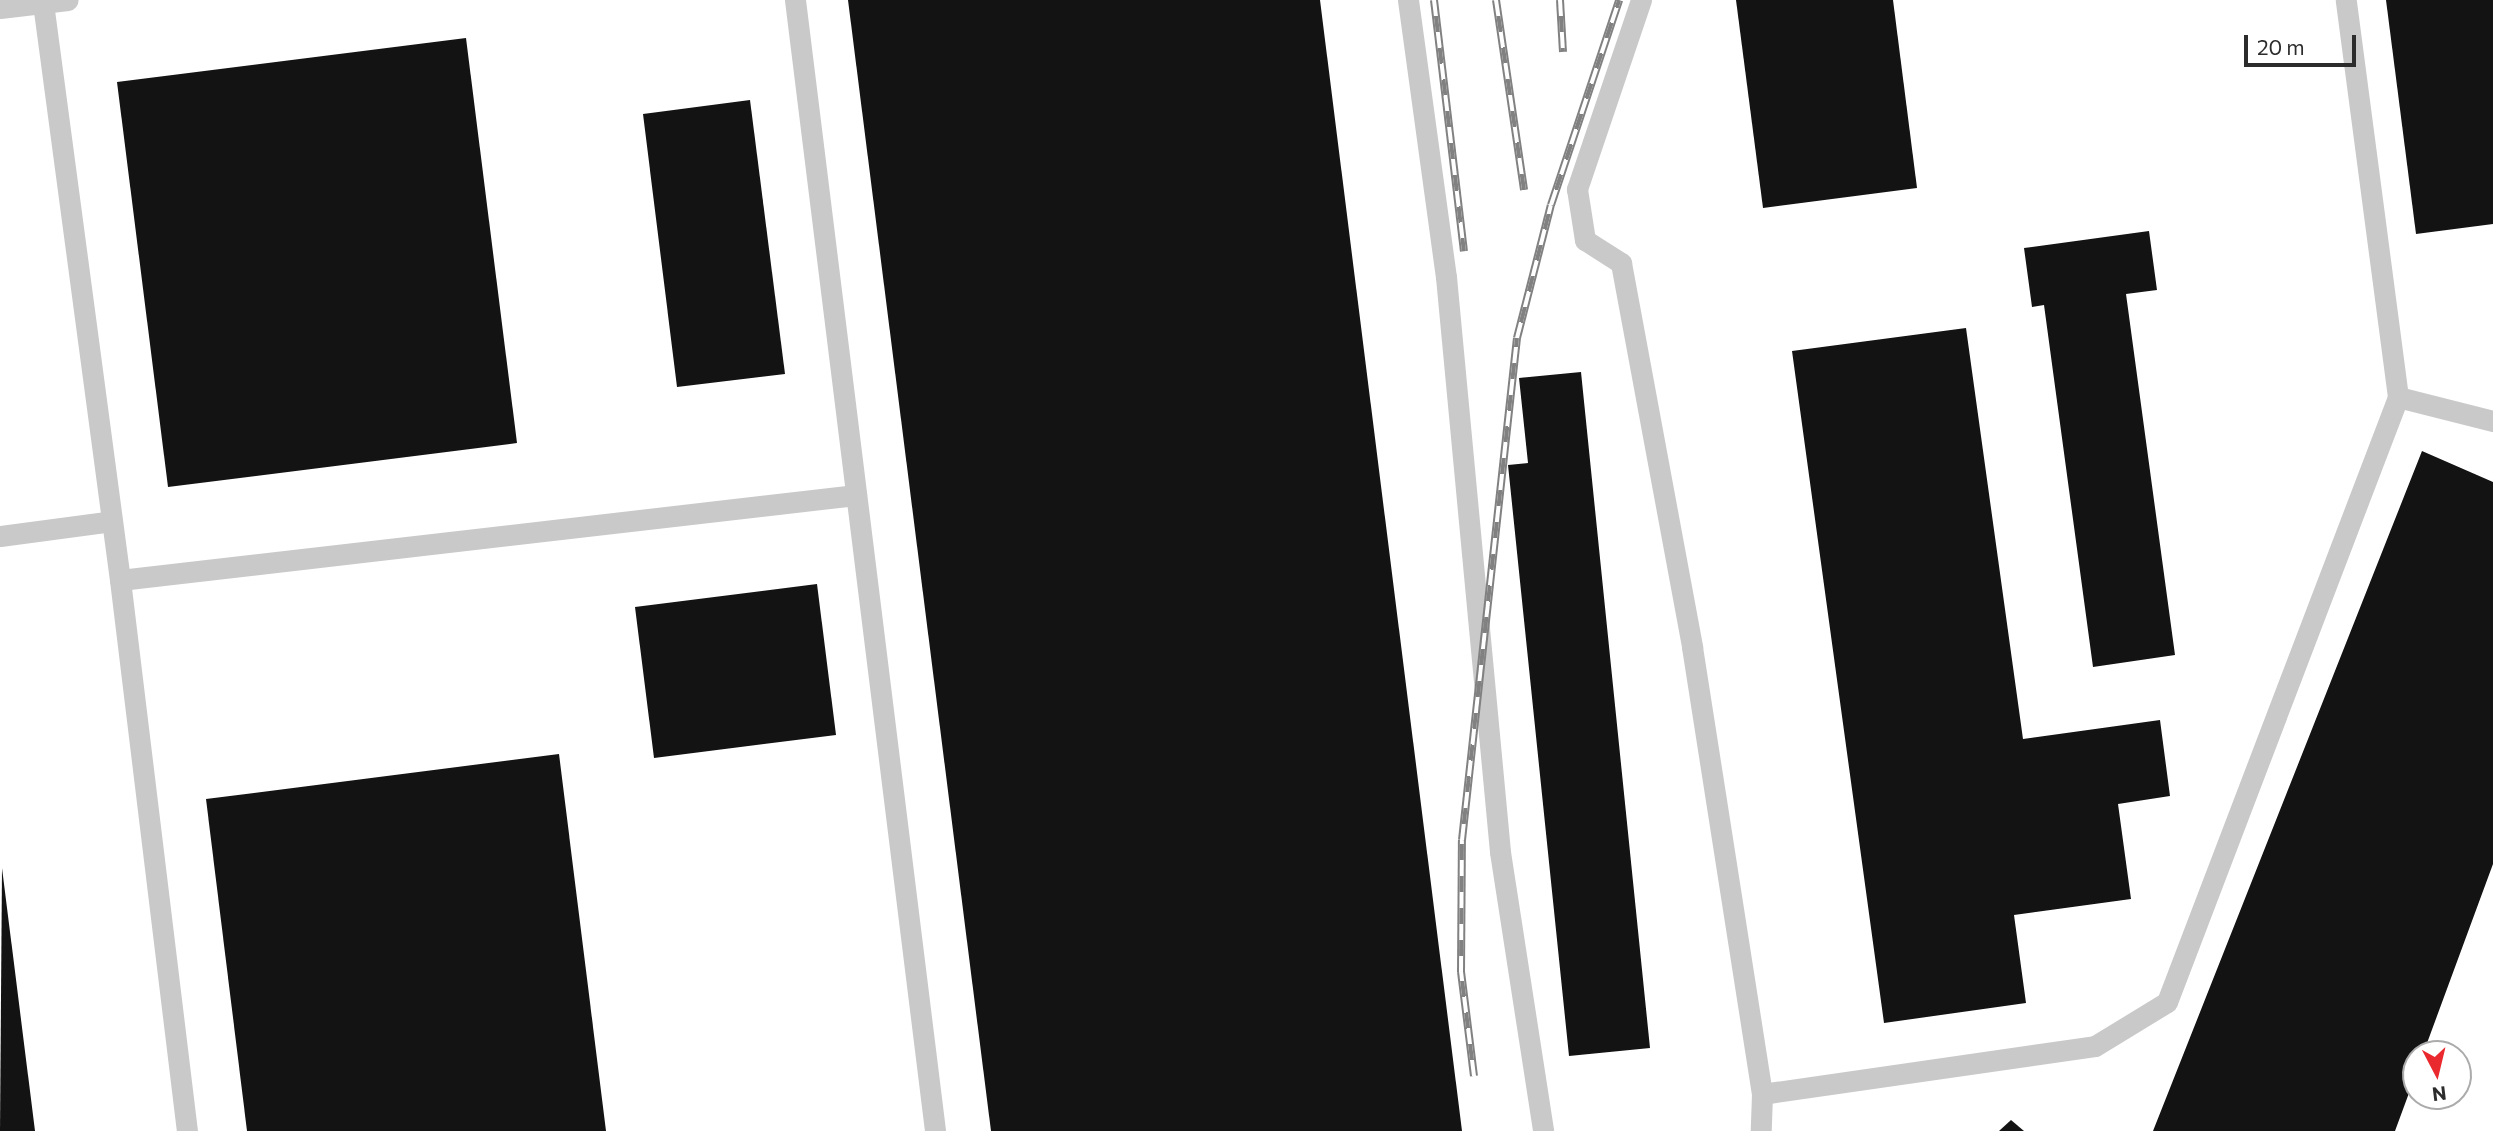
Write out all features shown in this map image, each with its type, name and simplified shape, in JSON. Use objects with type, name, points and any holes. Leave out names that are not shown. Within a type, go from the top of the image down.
[{"type":"lane","points":[[0,8],[68,0]]},
{"type":"lane","points":[[795,0],[935,1131]]},
{"type":"lane","points":[[1408,0],[1446,277],[1500,852],[1543,1131]]},
{"type":"lane","points":[[1641,0],[1577,189],[1585,240],[1621,263],[1692,647],[1762,1094],[1761,1131]]},
{"type":"lane","points":[[1762,1094],[2095,1046],[2166,1002],[2398,397],[2346,0]]},
{"type":"lane","points":[[43,3],[120,580],[187,1131]]},
{"type":"lane","points":[[2398,397],[2493,421]]},
{"type":"lane","points":[[120,580],[856,495]]},
{"type":"lane","points":[[0,536],[112,521]]},
{"type":"building","points":[[848,0],[1320,0],[1462,1131],[991,1131]]},
{"type":"building","points":[[1736,0],[1893,0],[1917,188],[1763,208]]},
{"type":"building","points":[[2386,0],[2493,0],[2493,224],[2416,234]]},
{"type":"building","points":[[466,38],[517,443],[168,487],[117,82]]},
{"type":"building","points":[[750,100],[785,374],[677,387],[643,114]]},
{"type":"building","points":[[2149,231],[2157,290],[2126,294],[2175,655],[2093,667],[2044,305],[2032,307],[2024,248]]},
{"type":"building","points":[[1966,328],[2023,739],[2160,720],[2170,796],[2118,804],[2131,899],[2014,915],[2026,1003],[1884,1023],[1792,351]]},
{"type":"building","points":[[1581,372],[1650,1048],[1569,1056],[1508,465],[1528,463],[1519,378]]},
{"type":"building","points":[[2422,451],[2493,482],[2493,864],[2428,1040],[2402,1040],[2403,1110],[2395,1131],[2153,1131]]},
{"type":"building","points":[[817,584],[836,735],[654,758],[635,607]]},
{"type":"building","points":[[559,754],[606,1131],[247,1131],[206,799]]},
{"type":"building","points":[[2,868],[35,1131],[0,1131]]},
{"type":"building","points":[[2011,1120],[2024,1131],[1999,1131]]},
{"type":"railway","points":[[1434,0],[1464,251]]},
{"type":"railway","points":[[1496,0],[1524,190]]},
{"type":"railway","points":[[1560,0],[1563,52]]},
{"type":"railway","points":[[1474,1076],[1461,972],[1462,840],[1517,338],[1551,205],[1619,0]]}]
